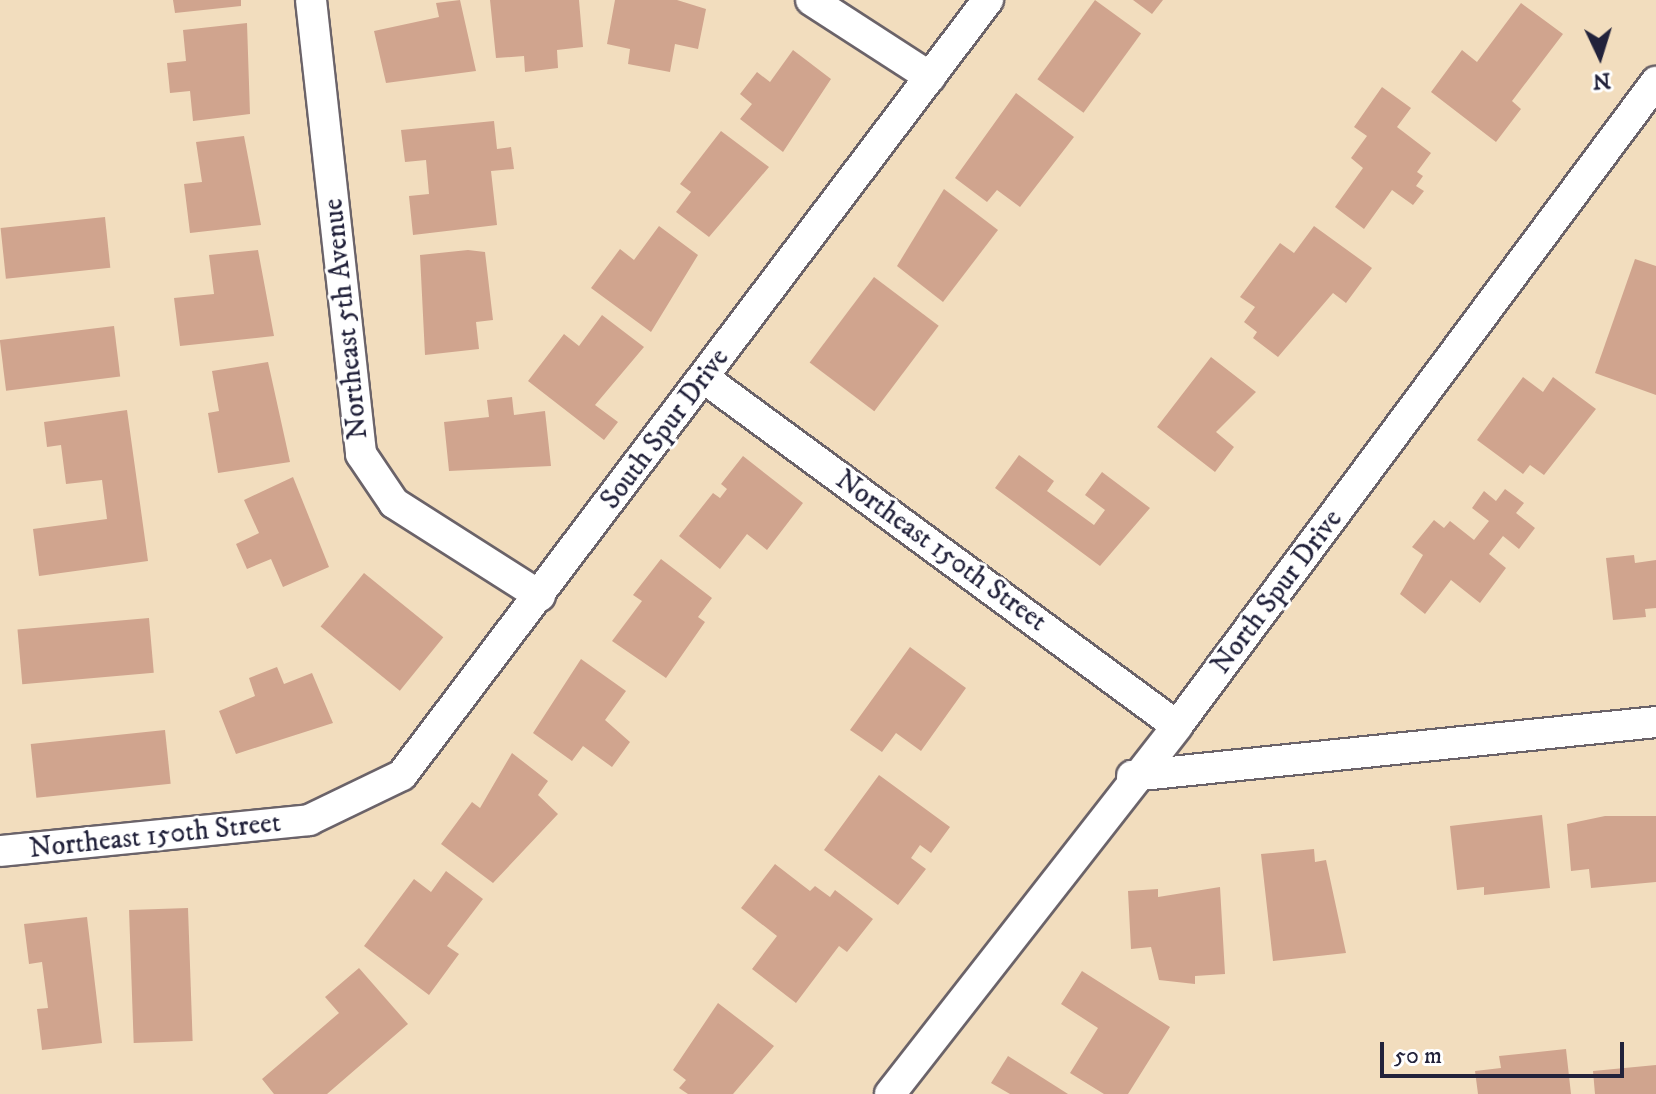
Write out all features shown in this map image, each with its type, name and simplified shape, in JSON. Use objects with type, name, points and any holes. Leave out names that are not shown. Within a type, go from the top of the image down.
[{"type":"street","name":"Northeast 5th Avenue","points":[[311,0],[361,454],[394,503],[540,596]]},
{"type":"street","points":[[811,0],[930,77]]},
{"type":"street","name":"South Spur Drive","points":[[309,820],[402,775],[988,0]]},
{"type":"street","name":"North Spur Drive","points":[[890,1094],[1132,776],[1177,726],[1656,82]]},
{"type":"street","name":"Northeast 150th Street","points":[[704,378],[1177,726]]},
{"type":"street","points":[[1132,776],[1656,722]]},
{"type":"street","name":"Northeast 150th Street","points":[[0,851],[309,820]]},
{"type":"building","points":[[173,0],[241,0],[241,6],[175,13]]},
{"type":"building","points":[[460,0],[476,71],[386,83],[374,31],[439,17],[436,3]]},
{"type":"building","points":[[490,0],[579,0],[583,47],[557,50],[558,68],[525,72],[524,56],[496,58]]},
{"type":"building","points":[[615,0],[677,0],[706,9],[698,49],[675,44],[670,72],[628,64],[630,49],[607,44]]},
{"type":"building","points":[[1095,0],[1141,34],[1084,113],[1037,79]]},
{"type":"building","points":[[1133,0],[1163,0],[1152,14]]},
{"type":"building","points":[[1521,3],[1563,34],[1512,101],[1521,109],[1496,142],[1431,92],[1462,50],[1477,62]]},
{"type":"building","points":[[247,23],[250,114],[193,121],[190,91],[170,93],[167,63],[186,61],[183,30]]},
{"type":"building","points":[[793,50],[831,79],[783,152],[740,119],[752,104],[740,94],[757,72],[770,82]]},
{"type":"building","points":[[1382,87],[1411,108],[1397,127],[1431,153],[1417,172],[1423,176],[1416,186],[1424,191],[1413,205],[1392,190],[1364,229],[1335,207],[1363,168],[1351,158],[1367,136],[1354,127]]},
{"type":"building","points":[[1016,93],[1074,137],[1020,207],[997,190],[987,202],[955,178]]},
{"type":"building","points":[[494,121],[497,149],[511,147],[514,169],[491,171],[497,225],[413,235],[409,196],[429,194],[426,160],[405,162],[401,130]]},
{"type":"building","points":[[721,131],[769,167],[709,237],[676,212],[691,192],[680,184]]},
{"type":"building","points":[[244,136],[261,225],[190,233],[184,184],[202,182],[196,142]]},
{"type":"building","points":[[944,189],[998,230],[943,302],[897,266]]},
{"type":"building","points":[[105,217],[110,268],[6,279],[1,228]]},
{"type":"building","points":[[659,226],[698,255],[651,332],[591,288],[620,249],[634,260]]},
{"type":"building","points":[[1314,226],[1372,268],[1346,303],[1333,293],[1278,357],[1253,338],[1257,332],[1244,322],[1255,307],[1240,297],[1280,243],[1294,253]]},
{"type":"building","points":[[258,250],[274,336],[180,346],[174,298],[214,294],[209,255]]},
{"type":"building","points":[[468,250],[485,252],[493,320],[476,322],[479,349],[425,355],[420,255]]},
{"type":"building","points":[[1635,259],[1656,266],[1656,395],[1595,373]]},
{"type":"building","points":[[874,277],[939,326],[874,411],[810,362]]},
{"type":"building","points":[[602,315],[644,347],[595,405],[618,422],[604,440],[528,381],[564,334],[579,346]]},
{"type":"building","points":[[114,326],[120,377],[6,391],[0,340]]},
{"type":"building","points":[[1211,357],[1256,392],[1216,432],[1234,447],[1215,472],[1157,427]]},
{"type":"building","points":[[268,362],[290,462],[218,473],[208,413],[219,411],[212,371]]},
{"type":"building","points":[[1523,377],[1543,392],[1553,377],[1596,409],[1544,475],[1530,465],[1523,474],[1477,440]]},
{"type":"building","points":[[512,397],[514,415],[545,411],[551,466],[449,471],[444,422],[489,417],[487,400]]},
{"type":"building","points":[[127,410],[148,561],[39,576],[33,529],[107,519],[102,480],[66,484],[61,445],[47,447],[44,422]]},
{"type":"building","points":[[1019,455],[1054,481],[1047,491],[1094,525],[1105,510],[1085,495],[1102,472],[1150,508],[1100,566],[995,488]]},
{"type":"building","points":[[743,456],[803,503],[767,550],[747,534],[720,569],[679,536],[713,493],[720,498],[727,489],[721,484]]},
{"type":"building","points":[[293,477],[329,567],[283,587],[271,559],[247,569],[236,544],[259,533],[244,500]]},
{"type":"building","points":[[1505,489],[1524,503],[1516,513],[1535,528],[1519,549],[1503,536],[1489,554],[1506,568],[1480,603],[1451,580],[1425,614],[1400,594],[1423,555],[1412,547],[1434,520],[1444,528],[1450,521],[1474,540],[1489,521],[1472,508],[1484,491],[1496,501]]},
{"type":"building","points":[[1634,555],[1635,563],[1656,560],[1656,608],[1645,609],[1646,617],[1613,620],[1606,558]]},
{"type":"building","points":[[661,559],[712,598],[698,617],[705,622],[666,678],[612,641],[642,601],[633,595]]},
{"type":"building","points":[[364,573],[443,637],[400,691],[321,627]]},
{"type":"building","points":[[149,618],[154,673],[22,684],[18,630]]},
{"type":"building","points":[[910,647],[966,688],[921,751],[896,733],[882,752],[850,730]]},
{"type":"building","points":[[581,659],[626,691],[605,720],[630,742],[612,767],[583,746],[572,761],[533,733]]},
{"type":"building","points":[[277,667],[284,684],[312,673],[333,723],[236,754],[219,711],[255,696],[249,678]]},
{"type":"building","points":[[165,730],[171,784],[36,798],[31,744]]},
{"type":"building","points":[[512,753],[548,781],[538,795],[558,814],[493,883],[441,844],[472,802],[480,808]]},
{"type":"building","points":[[879,775],[950,827],[931,853],[920,845],[911,858],[926,869],[898,905],[824,850]]},
{"type":"building","points":[[1542,815],[1550,888],[1484,895],[1484,887],[1457,890],[1450,826]]},
{"type":"building","points":[[1605,816],[1656,816],[1656,882],[1591,888],[1589,869],[1571,871],[1567,824]]},
{"type":"building","points":[[1314,849],[1315,862],[1326,860],[1346,953],[1273,961],[1261,854]]},
{"type":"building","points":[[775,864],[810,891],[815,886],[830,897],[835,890],[873,919],[847,952],[839,946],[796,1003],[752,969],[777,936],[741,908]]},
{"type":"building","points":[[446,871],[483,899],[447,946],[459,954],[429,995],[364,946],[414,879],[431,892]]},
{"type":"building","points":[[1220,887],[1225,974],[1195,976],[1195,984],[1159,980],[1151,947],[1131,949],[1128,891],[1158,889],[1158,897]]},
{"type":"building","points":[[188,908],[193,1041],[134,1043],[129,910]]},
{"type":"building","points":[[87,917],[102,1043],[42,1050],[37,1009],[48,1008],[42,962],[29,964],[24,924]]},
{"type":"building","points":[[359,968],[408,1024],[327,1094],[274,1094],[262,1079],[339,1013],[325,997]]},
{"type":"building","points":[[1082,971],[1170,1027],[1128,1094],[1104,1094],[1070,1073],[1098,1028],[1061,1004]]},
{"type":"building","points":[[718,1003],[774,1046],[733,1094],[688,1094],[679,1088],[686,1080],[673,1070]]},
{"type":"building","points":[[1566,1049],[1571,1094],[1478,1094],[1475,1071],[1501,1068],[1499,1056]]},
{"type":"building","points":[[1008,1056],[1068,1094],[1010,1094],[991,1083]]},
{"type":"building","points":[[1656,1065],[1656,1094],[1595,1094],[1593,1071]]}]
